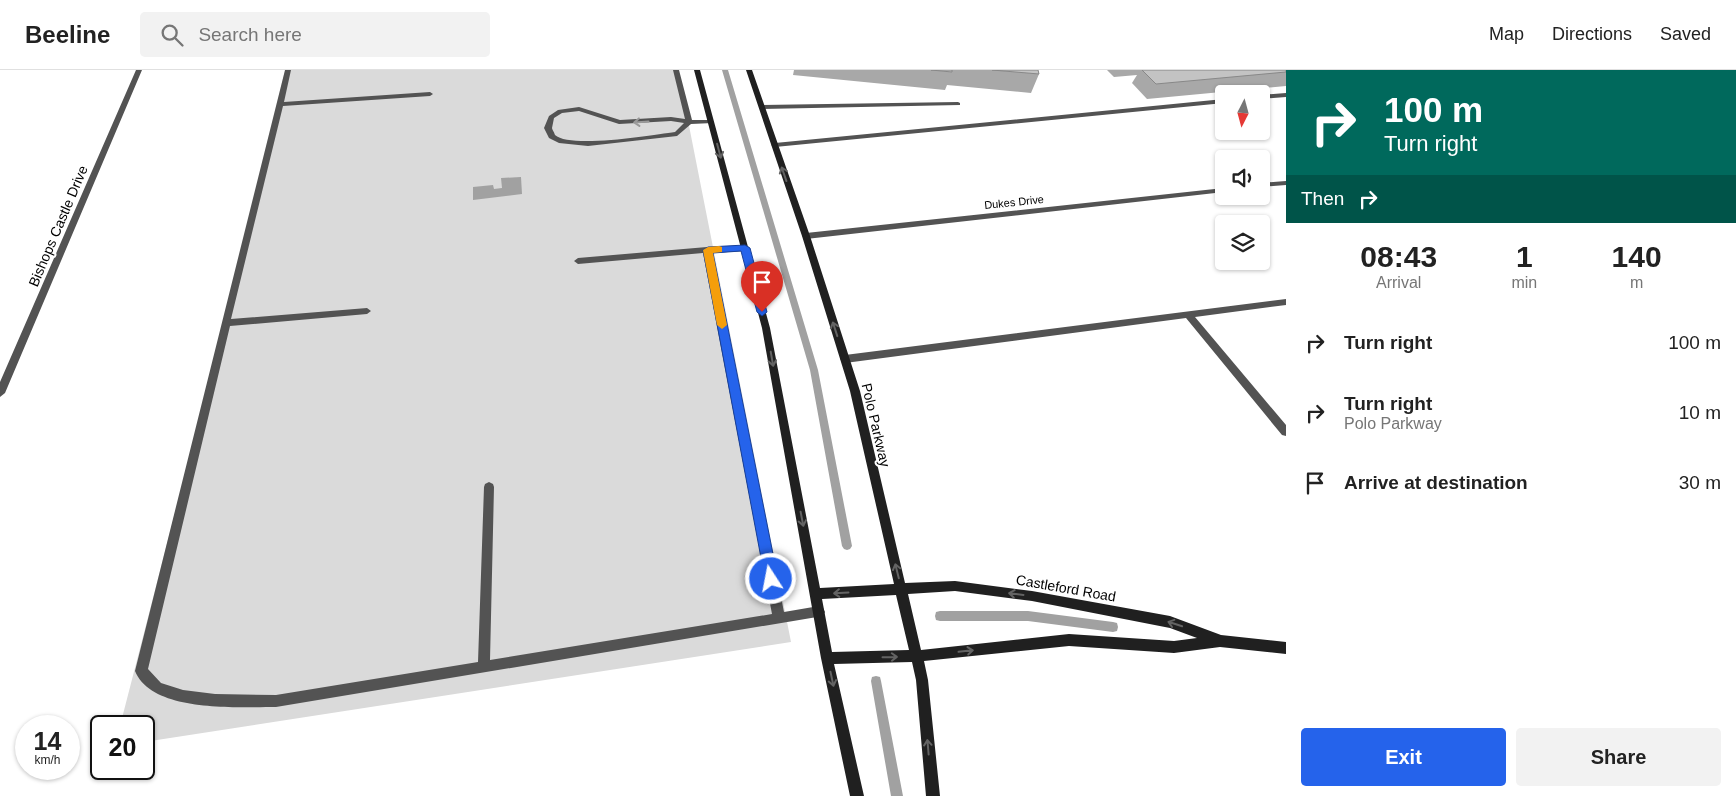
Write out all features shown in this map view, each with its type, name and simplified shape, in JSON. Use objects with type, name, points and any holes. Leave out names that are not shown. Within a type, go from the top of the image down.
[{"type":"street","name":"Bishops Castle Drive","points":[[0,392],[139,70]]},
{"type":"street","points":[[288,70],[141,671],[157,687],[186,696],[225,701],[276,701],[819,612]]},
{"type":"street","points":[[676,70],[689,122]]},
{"type":"street","points":[[697,70],[766,328],[827,658],[857,796]]},
{"type":"street","name":"Polo Parkway","points":[[749,70],[806,236],[855,391],[918,656],[933,796]]},
{"type":"street","points":[[279,104],[430,94]]},
{"type":"street","points":[[1270,96],[1286,95]]},
{"type":"street","points":[[775,145],[1215,102]]},
{"type":"street","points":[[762,108],[958,104]]},
{"type":"street","points":[[689,122],[677,134],[588,144],[562,142],[552,136],[548,128],[551,117],[560,111],[579,108],[619,122],[671,119],[689,122],[711,122]]},
{"type":"street","points":[[1270,185],[1286,183]]},
{"type":"street","name":"Dukes Drive","points":[[806,236],[1215,191]]},
{"type":"street","points":[[578,262],[745,248]]},
{"type":"street","points":[[708,250],[779,618]]},
{"type":"street","points":[[845,359],[1286,302]]},
{"type":"street","points":[[226,323],[367,311]]},
{"type":"street","points":[[1188,314],[1286,432]]},
{"type":"street","points":[[484,666],[489,487]]},
{"type":"street","name":"Castleford Road","points":[[816,594],[955,586],[1032,596],[1170,622],[1221,640],[1286,648]]},
{"type":"street","name":"Castleford Road","points":[[827,658],[918,656],[1069,640],[1174,647],[1221,640]]},
{"type":"shaded area","points":[[289,70],[678,70],[791,642],[155,740],[155,715],[123,715]]},
{"type":"shaded area","points":[[521,177],[522,194],[473,200],[473,187],[493,185],[494,189],[502,188],[501,178]]},
{"type":"building","points":[[931,70],[952,70],[952,72]]},
{"type":"building","points":[[992,70],[1038,70],[1039,74]]},
{"type":"building","points":[[1142,70],[1286,70],[1286,72],[1156,84]]},
{"type":"waterway","points":[[725,70],[814,370],[847,546]]},
{"type":"waterway","points":[[940,616],[1028,616],[1113,627]]},
{"type":"waterway","points":[[876,681],[897,796]]},
{"type":"slow traffic","points":[[719,249],[708,250],[722,325]]},
{"type":"route","points":[[762,312],[745,248],[708,250],[771,579]]}]
